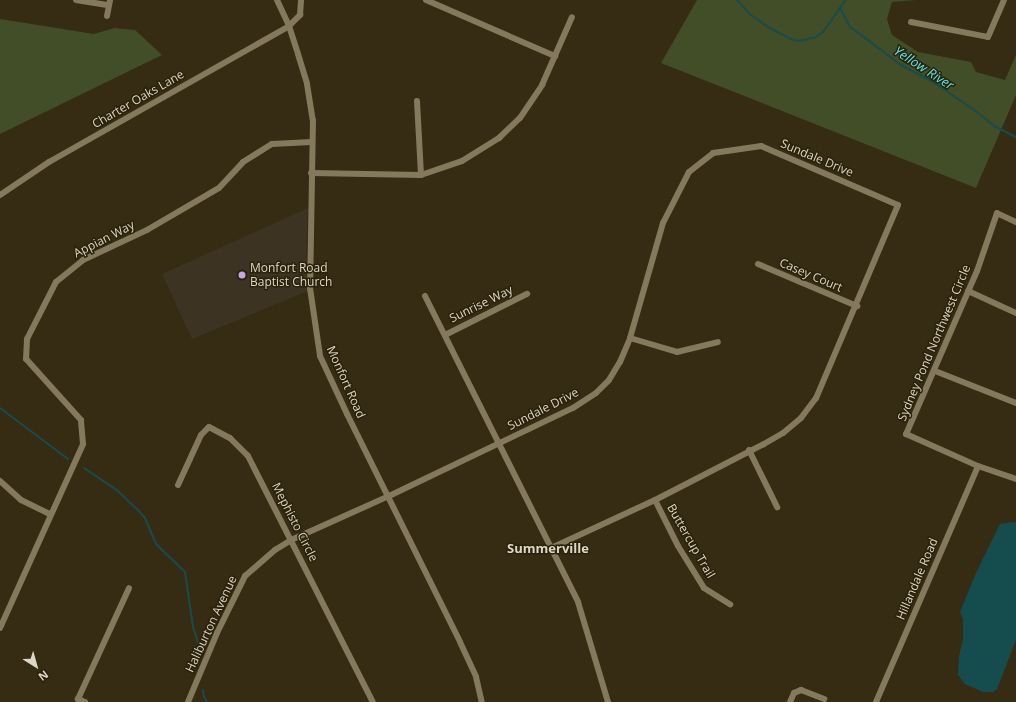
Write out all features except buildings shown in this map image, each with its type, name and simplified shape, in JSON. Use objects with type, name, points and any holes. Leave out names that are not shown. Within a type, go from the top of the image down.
[{"type":"street","points":[[76,0],[109,3],[107,16]]},
{"type":"street","name":"Monfort Road","points":[[277,0],[290,26],[307,84],[313,120],[310,288],[320,356],[476,677],[482,702]]},
{"type":"street","points":[[290,26],[300,14],[301,0]]},
{"type":"street","points":[[426,0],[555,56]]},
{"type":"street","points":[[911,22],[988,37],[1004,0]]},
{"type":"street","points":[[311,174],[421,175],[462,161],[499,138],[520,118],[538,92],[572,17]]},
{"type":"street","name":"Charter Oaks Lane","points":[[0,195],[49,162],[290,26]]},
{"type":"street","points":[[417,101],[421,175]]},
{"type":"street","name":"Appian Way","points":[[0,628],[50,514],[83,444],[81,420],[26,359],[27,339],[56,282],[83,260],[147,230],[219,188],[243,162],[272,144],[312,142]]},
{"type":"street","name":"Sundale Drive","points":[[389,496],[573,408],[596,393],[609,380],[620,362],[630,338],[663,223],[689,172],[714,153],[761,146],[898,205],[857,306],[816,398],[807,412],[783,433],[655,500],[551,548]]},
{"type":"street","name":"Sydney Pond Northwest Circle","points":[[1016,222],[997,213],[968,291],[906,434],[978,466],[1016,479]]},
{"type":"street","name":"Casey Court","points":[[758,264],[857,306]]},
{"type":"street","points":[[968,291],[1016,312]]},
{"type":"street","name":"Sunrise Way","points":[[445,334],[527,294]]},
{"type":"street","points":[[425,296],[578,602],[608,702]]},
{"type":"street","points":[[630,338],[677,352],[718,342]]},
{"type":"street","points":[[934,371],[1016,403]]},
{"type":"street","name":"Mephisto Circle","points":[[178,485],[201,435],[209,427],[230,438],[248,456],[374,702]]},
{"type":"street","points":[[749,450],[777,507]]},
{"type":"street","name":"Hillandale Road","points":[[876,702],[978,466]]},
{"type":"street","points":[[0,481],[22,500],[50,514]]},
{"type":"street","name":"Haliburton Avenue","points":[[188,702],[217,633],[245,576],[256,564],[291,540],[389,496]]},
{"type":"street","name":"Buttercup Trail","points":[[655,500],[678,546],[704,588],[730,604]]},
{"type":"street","points":[[85,702],[78,699],[129,588]]},
{"type":"street","points":[[790,702],[794,693],[801,690],[824,699]]},
{"type":"shaded area","points":[[308,208],[306,251],[308,291],[192,339],[162,274]]},
{"type":"green space","points":[[697,0],[916,0],[892,2],[887,19],[892,35],[918,52],[971,62],[976,72],[1005,80],[1016,55],[1016,95],[976,188],[661,63]]},
{"type":"green space","points":[[0,19],[94,34],[114,28],[135,30],[162,55],[0,134]]},
{"type":"water","points":[[1016,523],[1016,640],[997,689],[993,692],[983,692],[965,684],[958,675],[959,656],[963,640],[963,619],[960,612],[976,573],[1000,524]]},
{"type":"waterway","points":[[737,0],[751,15],[768,27],[791,39],[799,41],[816,37],[823,32],[845,0]]},
{"type":"waterway","name":"Yellow River","points":[[840,8],[850,27],[901,65],[933,82],[977,112],[994,126],[1016,137]]},
{"type":"waterway","points":[[0,408],[68,459]]},
{"type":"waterway","points":[[84,468],[117,490],[137,509],[145,518],[156,544],[185,572],[193,627],[201,651],[199,659]]},
{"type":"waterway","points":[[203,690],[204,697],[207,702]]},
{"type":"place","name":"Monfort Road Baptist Church","points":[[242,275]]},
{"type":"district","name":"Summerville","points":[[548,548]]}]
